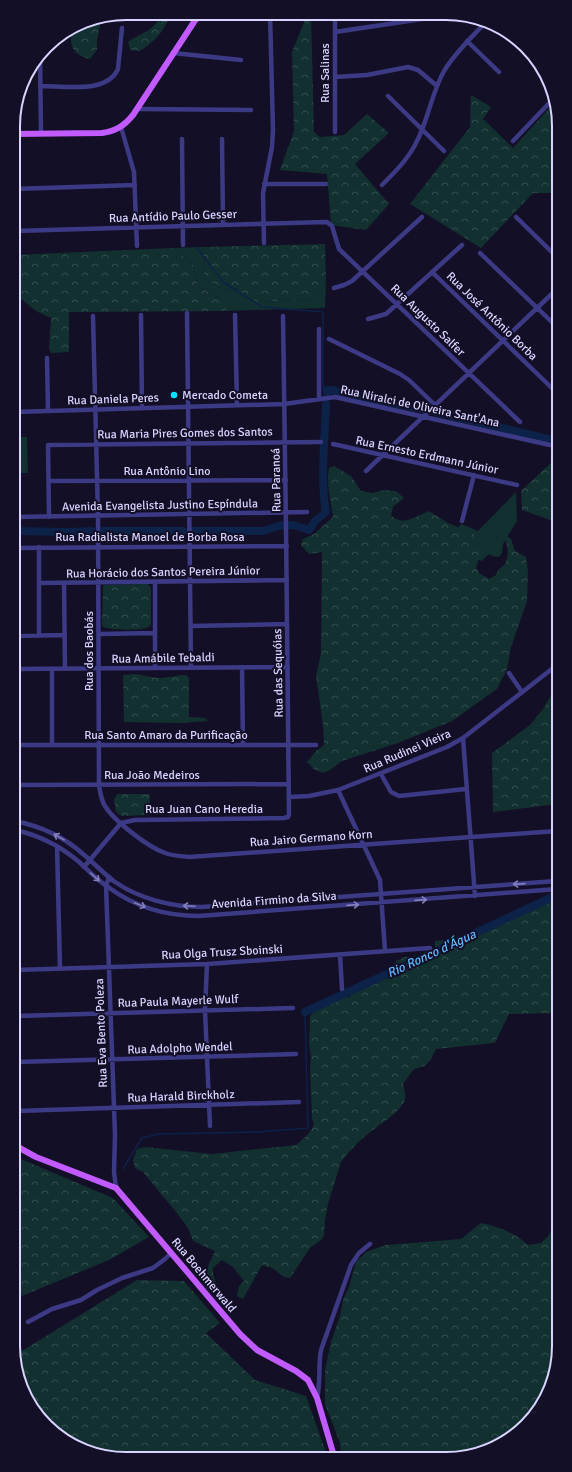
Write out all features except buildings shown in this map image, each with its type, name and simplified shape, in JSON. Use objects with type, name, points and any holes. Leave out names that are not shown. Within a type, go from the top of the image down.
[{"type":"main road","points":[[20,134],[102,133],[121,127],[129,120],[137,109],[196,20]]},
{"type":"main road","name":"Rua Boehmerwald","points":[[20,1148],[36,1157],[116,1188],[240,1334],[257,1350],[302,1375],[311,1385],[317,1398],[333,1452]]},
{"type":"street","points":[[264,243],[264,184],[273,135],[270,20]]},
{"type":"street","name":"Rua Salinas","points":[[335,20],[335,132]]},
{"type":"street","points":[[335,32],[415,20]]},
{"type":"street","points":[[382,185],[415,146],[437,86],[448,65],[482,27]]},
{"type":"street","points":[[41,86],[89,86],[102,84],[111,79],[118,69],[122,28]]},
{"type":"street","points":[[468,41],[499,72]]},
{"type":"street","points":[[173,53],[241,60]]},
{"type":"street","points":[[40,64],[41,133]]},
{"type":"street","points":[[335,77],[367,75],[408,67],[418,70],[437,86]]},
{"type":"street","points":[[388,96],[444,151]]},
{"type":"street","points":[[513,142],[549,103]]},
{"type":"street","points":[[137,109],[251,110]]},
{"type":"street","points":[[121,127],[132,164],[135,185],[136,246]]},
{"type":"street","points":[[182,139],[183,245]]},
{"type":"street","points":[[222,139],[223,224]]},
{"type":"street","points":[[264,184],[326,184]]},
{"type":"street","points":[[20,189],[135,185]]},
{"type":"street","points":[[334,288],[348,284],[422,217]]},
{"type":"street","points":[[516,217],[552,252]]},
{"type":"street","name":"Rua Antídio Paulo Gesser","points":[[20,231],[324,222],[332,226]]},
{"type":"street","name":"Rua Augusto Salfer","points":[[332,226],[338,247],[520,422]]},
{"type":"street","points":[[368,319],[386,314],[462,245]]},
{"type":"street","points":[[480,253],[552,322]]},
{"type":"street","name":"Rua José Antônio Borba","points":[[432,272],[552,388]]},
{"type":"street","points":[[366,471],[552,294]]},
{"type":"street","points":[[187,313],[191,667]]},
{"type":"street","points":[[141,315],[142,408]]},
{"type":"street","points":[[235,315],[237,405]]},
{"type":"street","name":"Rua dos Baobás","points":[[93,316],[98,516],[100,785]]},
{"type":"street","name":"Rua Paranoá","points":[[283,316],[286,525]]},
{"type":"street","points":[[319,330],[319,398]]},
{"type":"street","points":[[329,339],[400,374],[412,383],[435,405]]},
{"type":"street","points":[[47,358],[48,411]]},
{"type":"street","name":"Rua Niralci de Oliveira Sant'Ana","points":[[284,404],[319,398],[340,398],[550,445]]},
{"type":"street","name":"Rua Daniela Peres","points":[[20,412],[284,404]]},
{"type":"street","name":"Rua Maria Pires Gomes dos Santos","points":[[49,482],[48,445],[321,442]]},
{"type":"street","name":"Rua Ernesto Erdmann Júnior","points":[[334,444],[517,485]]},
{"type":"street","points":[[462,521],[474,475]]},
{"type":"street","name":"Rua Antônio Lino","points":[[49,482],[286,480]]},
{"type":"street","points":[[49,482],[49,517]]},
{"type":"street","name":"Avenida Evangelista Justino Espíndula","points":[[20,517],[307,512]]},
{"type":"street","name":"Rua das Sequóias","points":[[286,525],[289,745],[288,817]]},
{"type":"street","name":"Rua Radialista Manoel de Borba Rosa","points":[[20,548],[287,546]]},
{"type":"street","points":[[38,547],[39,635]]},
{"type":"street","name":"Rua Horácio dos Santos Pereira Júnior","points":[[39,583],[287,580]]},
{"type":"street","points":[[155,582],[155,668]]},
{"type":"street","points":[[64,583],[65,669]]},
{"type":"street","points":[[191,626],[287,624]]},
{"type":"street","points":[[99,634],[155,633]]},
{"type":"street","points":[[20,636],[65,635]]},
{"type":"street","name":"Rua Amábile Tebaldi","points":[[20,669],[288,666]]},
{"type":"street","points":[[242,667],[242,745]]},
{"type":"street","points":[[52,669],[52,745]]},
{"type":"street","name":"Rua Rudinei Vieira","points":[[289,797],[309,796],[338,790],[440,750],[463,738],[552,669]]},
{"type":"street","points":[[509,673],[522,692]]},
{"type":"street","points":[[463,738],[475,896]]},
{"type":"street","name":"Rua Santo Amaro da Purificação","points":[[20,745],[316,745]]},
{"type":"street","points":[[381,774],[391,792],[399,796],[466,788]]},
{"type":"street","name":"Rua João Medeiros","points":[[20,785],[289,784]]},
{"type":"street","name":"Rua Jairo Germano Korn","points":[[100,785],[100,792],[105,806],[121,823],[156,849],[166,853],[183,856],[198,857],[552,831]]},
{"type":"street","points":[[338,790],[379,876],[382,894],[385,951]]},
{"type":"street","name":"Rua Juan Cano Heredia","points":[[121,823],[134,820],[288,817]]},
{"type":"street","name":"Avenida Firmino da Silva","points":[[20,822],[32,825],[51,833],[73,846],[109,877],[124,887],[144,897],[175,905],[202,907],[552,881]]},
{"type":"street","points":[[84,867],[121,823]]},
{"type":"street","name":"Avenida Firmino da Silva","points":[[20,831],[57,846],[106,886],[139,905],[152,910],[176,915],[199,916],[552,890]]},
{"type":"street","points":[[57,846],[60,969]]},
{"type":"street","name":"Rua Eva Bento Poleza","points":[[109,877],[106,886],[114,1108],[114,1172],[116,1188]]},
{"type":"street","points":[[403,892],[404,901]]},
{"type":"street","points":[[263,902],[263,911]]},
{"type":"street","name":"Rua Olga Trusz Sboinski","points":[[20,970],[206,964],[430,948]]},
{"type":"street","points":[[340,955],[342,989]]},
{"type":"street","points":[[206,964],[205,1010],[210,1126]]},
{"type":"street","name":"Rua Paula Mayerle Wulf","points":[[20,1016],[293,1008]]},
{"type":"street","name":"Rua Adolpho Wendel","points":[[20,1062],[296,1054]]},
{"type":"street","name":"Rua Harald Birckholz","points":[[20,1111],[299,1102]]},
{"type":"street","points":[[317,1398],[319,1390],[319,1363],[321,1350],[350,1265],[358,1253],[370,1244]]},
{"type":"street","points":[[28,1322],[52,1309],[81,1300],[97,1290],[122,1278],[152,1268],[171,1253]]},
{"type":"green space","points":[[159,20],[168,20],[159,35],[151,43],[140,51],[130,50],[128,42],[147,31]]},
{"type":"green space","points":[[305,20],[311,20],[314,132],[320,137],[344,135],[367,114],[389,133],[355,164],[389,204],[366,230],[331,225],[327,174],[280,170],[294,131],[292,52]]},
{"type":"green space","points":[[100,24],[97,40],[97,50],[90,59],[79,55],[73,49],[71,35],[73,34]]},
{"type":"green space","points":[[471,95],[491,107],[483,119],[513,148],[550,108],[551,113],[552,193],[533,193],[481,248],[410,204],[470,127]]},
{"type":"green space","points":[[325,244],[326,282],[320,293],[311,299],[258,302],[245,297],[239,288],[223,290],[204,278],[203,247]]},
{"type":"green space","points":[[203,247],[204,278],[223,290],[240,288],[258,302],[311,299],[320,293],[326,282],[325,308],[226,311],[226,303],[198,287],[193,265],[179,251],[172,248]]},
{"type":"green space","points":[[172,248],[179,251],[193,265],[198,287],[226,303],[226,311],[69,312],[69,352],[51,353],[49,348],[51,318],[36,311],[20,298],[20,255]]},
{"type":"green space","points":[[20,437],[27,437],[28,473],[20,473]]},
{"type":"green space","points":[[552,462],[552,521],[522,510],[521,491]]},
{"type":"green space","points":[[334,466],[351,476],[361,491],[373,493],[384,490],[396,491],[404,498],[393,507],[391,516],[396,519],[410,520],[429,511],[448,523],[474,534],[481,541],[482,550],[476,567],[479,573],[489,579],[496,575],[498,570],[506,562],[508,551],[504,537],[505,535],[511,539],[515,551],[526,557],[528,572],[527,601],[511,647],[507,669],[497,689],[452,721],[398,743],[342,761],[330,770],[323,773],[314,769],[307,762],[316,751],[324,745],[323,725],[316,676],[321,653],[322,552],[309,554],[301,545],[303,539],[314,534],[333,517],[329,493],[328,474],[329,468]]},
{"type":"green space","points":[[516,492],[517,521],[503,544],[502,553],[499,557],[490,554],[482,561],[479,560],[478,558],[482,550],[474,534],[459,529],[459,526],[462,524],[478,531]]},
{"type":"green space","points":[[147,584],[151,589],[150,626],[133,630],[103,627],[103,586]]},
{"type":"green space","points":[[137,674],[163,678],[186,675],[189,678],[189,717],[205,718],[208,721],[180,723],[124,722],[123,675]]},
{"type":"green space","points":[[552,694],[552,805],[493,812],[492,753],[530,725],[543,709]]},
{"type":"green space","points":[[117,794],[150,794],[149,815],[122,816],[116,812],[114,800]]},
{"type":"green space","points":[[552,895],[552,1013],[509,1014],[495,1043],[436,1049],[430,1061],[424,1066],[413,1070],[403,1084],[405,1100],[399,1110],[362,1139],[341,1162],[328,1204],[324,1235],[322,1239],[310,1248],[290,1278],[283,1276],[272,1268],[262,1265],[243,1299],[237,1296],[239,1286],[244,1281],[233,1267],[222,1260],[213,1268],[213,1274],[217,1287],[215,1290],[209,1291],[203,1284],[215,1251],[193,1241],[188,1228],[176,1212],[143,1172],[135,1168],[133,1160],[137,1149],[145,1147],[212,1154],[296,1145],[309,1133],[314,1124],[312,1119],[311,1056],[309,1044],[310,1016],[325,999],[350,997],[354,985],[391,968],[396,961],[405,957],[419,956],[435,951],[435,941],[463,939],[470,932],[479,932],[485,924],[493,923],[506,915],[529,906],[536,905]]},
{"type":"green space","points":[[20,1159],[113,1198],[149,1237],[109,1260],[20,1297]]},
{"type":"green space","points":[[481,1223],[506,1231],[528,1245],[541,1243],[552,1229],[552,1353],[544,1386],[538,1399],[526,1416],[516,1426],[493,1441],[459,1451],[341,1452],[340,1443],[325,1404],[325,1370],[343,1300],[349,1287],[356,1262],[366,1252],[386,1245],[461,1239]]},
{"type":"green space","points":[[137,1280],[184,1281],[220,1323],[206,1333],[255,1380],[306,1396],[326,1452],[126,1452],[106,1450],[92,1446],[67,1434],[51,1421],[42,1410],[34,1399],[28,1386],[20,1352]]},
{"type":"waterway","points":[[196,247],[223,282],[262,307],[323,312],[323,390],[327,390]]},
{"type":"waterway","points":[[327,392],[327,390],[333,390],[342,394],[422,409]]},
{"type":"waterway","points":[[193,531],[263,531],[282,525],[293,525],[309,530],[315,521],[326,512],[323,485],[326,404]]},
{"type":"waterway","points":[[436,412],[552,440]]},
{"type":"waterway","points":[[20,531],[92,531]]},
{"type":"waterway","points":[[103,531],[183,531]]},
{"type":"waterway","name":"Rio Ronco d'Água","points":[[305,1012],[552,897]]},
{"type":"waterway","points":[[123,1169],[142,1138],[159,1134],[258,1132],[308,1128],[305,1012]]},
{"type":"place","name":"Mercado Cometa","points":[[174,395]]}]
